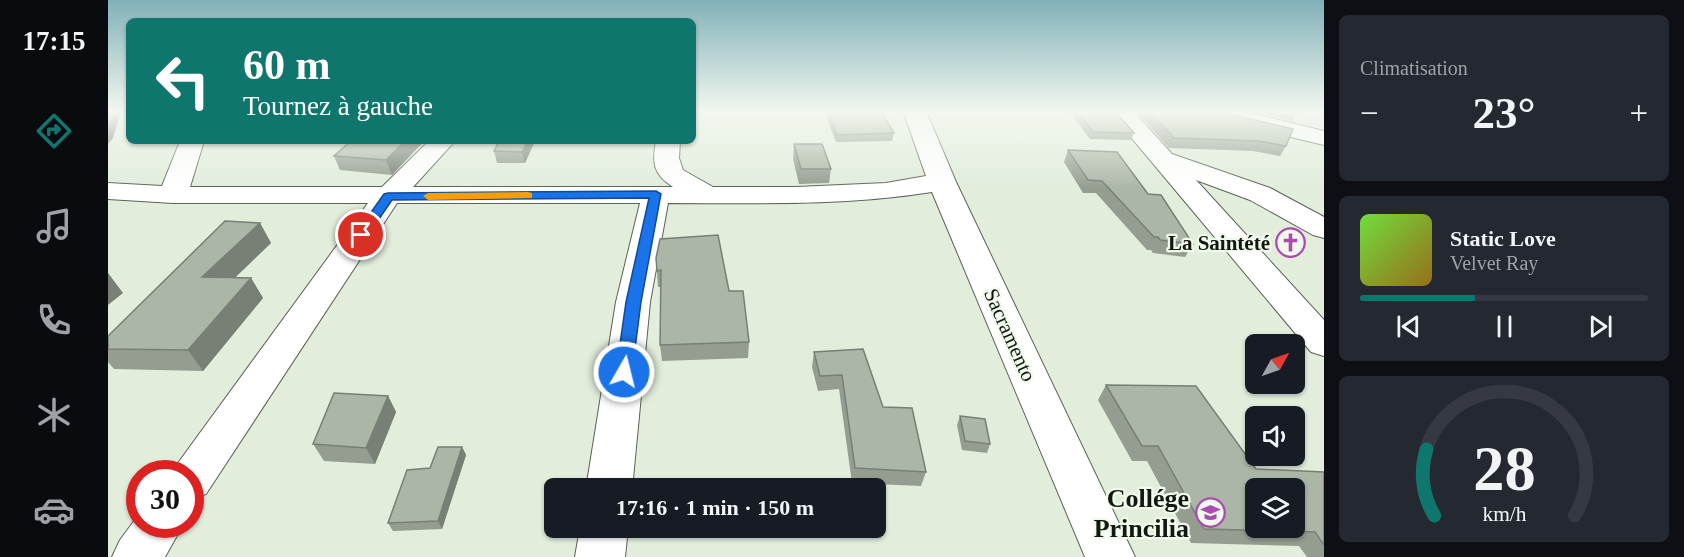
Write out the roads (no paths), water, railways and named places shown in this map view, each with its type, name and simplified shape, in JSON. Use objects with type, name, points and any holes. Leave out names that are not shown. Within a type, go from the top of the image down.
[{"type":"street","name":"Sacramento","points":[[924,137],[942,182],[1110,557]]},
{"type":"street","points":[[1143,137],[1324,343]]},
{"type":"street","points":[[173,195],[191,144]]},
{"type":"street","points":[[204,460],[388,196],[440,144]]},
{"type":"street","points":[[668,144],[666,158],[671,174],[708,195]]},
{"type":"street","points":[[1164,160],[1260,194],[1324,229]]},
{"type":"street","points":[[108,190],[173,195],[708,195],[886,191],[942,182]]},
{"type":"street","points":[[108,215],[138,193]]},
{"type":"street","points":[[610,478],[633,302],[656,194]]},
{"type":"street","points":[[137,557],[150,538]]},
{"type":"street","points":[[600,557],[603,538]]},
{"type":"place","name":"La Saintété","points":[[1291,243]]},
{"type":"place","name":"Collége Princilia","points":[[1210,513]]}]
